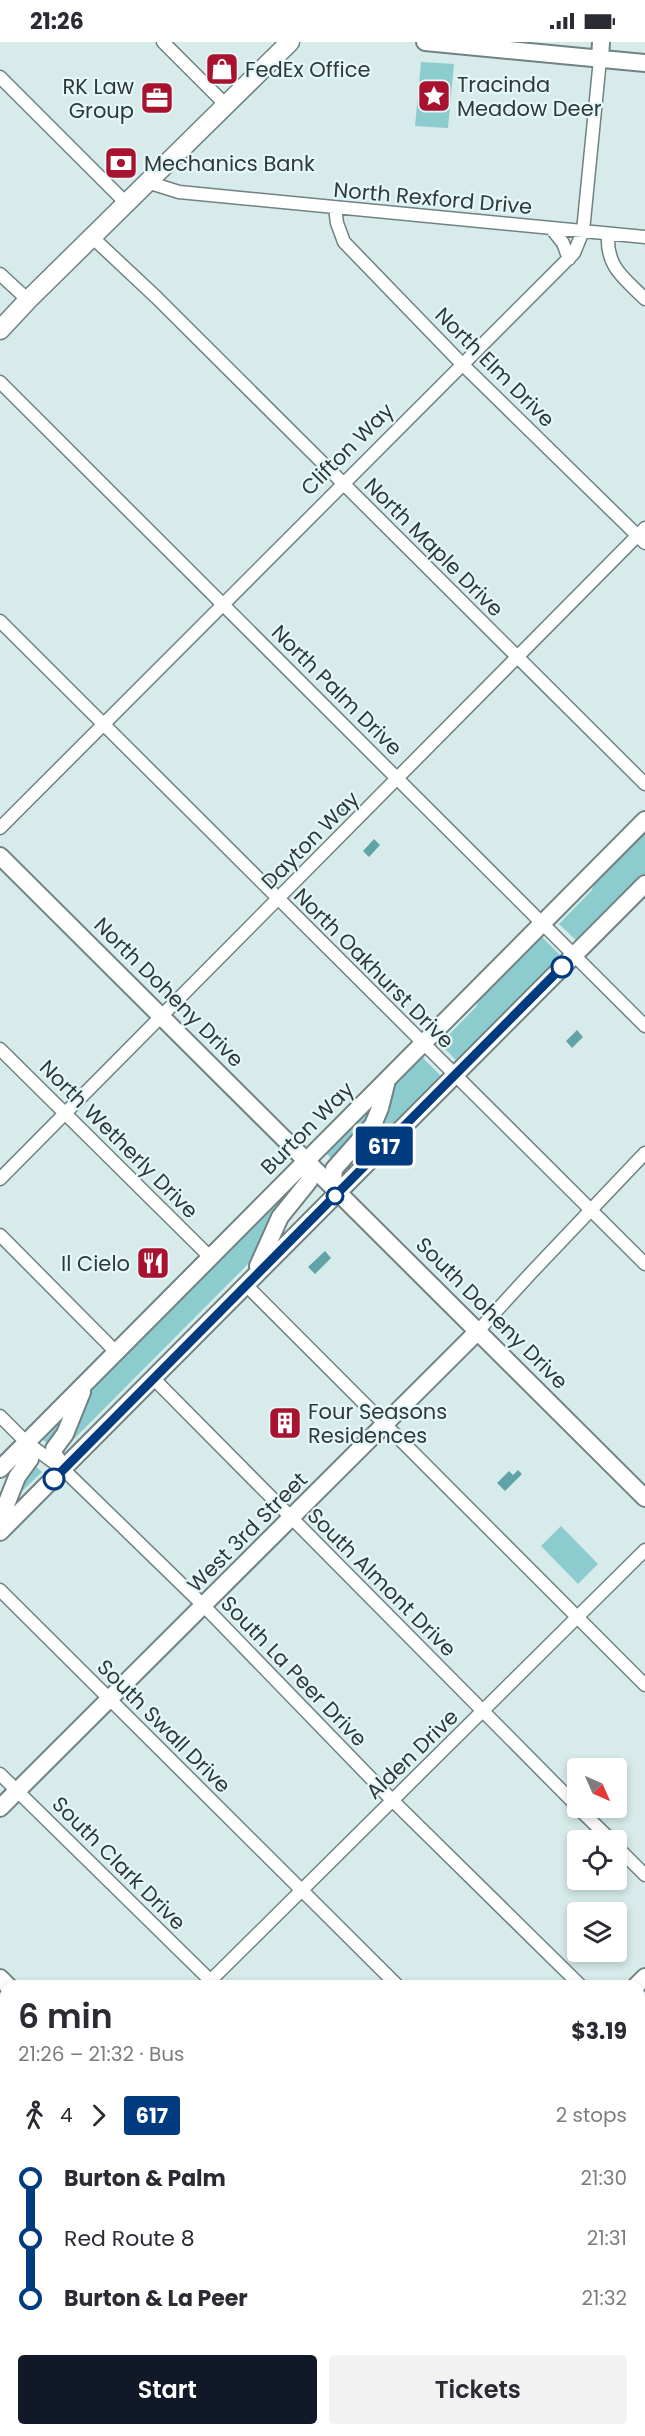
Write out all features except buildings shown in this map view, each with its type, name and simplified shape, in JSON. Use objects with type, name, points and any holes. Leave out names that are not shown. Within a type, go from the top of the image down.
[{"type":"main road","points":[[0,330],[290,42]]},
{"type":"main road","points":[[424,42],[601,50],[645,63]]},
{"type":"main road","name":"Burton Way","points":[[0,1468],[645,820]]},
{"type":"main road","name":"North Doheny Drive","points":[[0,856],[307,1160]]},
{"type":"main road","points":[[0,1532],[645,884]]},
{"type":"main road","points":[[339,1193],[333,1180],[334,1169],[373,1125],[387,1079]]},
{"type":"main road","points":[[249,1282],[270,1244],[280,1217],[309,1181],[311,1171],[307,1160]]},
{"type":"main road","name":"South Doheny Drive","points":[[307,1160],[645,1498]]},
{"type":"main road","name":"West 3rd Street","points":[[0,1808],[478,1332]]},
{"type":"main road","points":[[64,1470],[54,1455],[54,1449],[65,1434],[76,1402],[88,1380]]},
{"type":"main road","points":[[0,1520],[17,1477],[30,1459],[31,1452],[26,1442]]},
{"type":"street","points":[[163,42],[226,105]]},
{"type":"street","name":"Clifton Way","points":[[0,828],[574,253],[583,231],[601,50]]},
{"type":"street","points":[[0,76],[126,203]]},
{"type":"street","name":"North Rexford Drive","points":[[147,182],[179,192],[645,237]]},
{"type":"street","name":"North Elm Drive","points":[[335,208],[337,223],[344,242],[462,364],[642,535]]},
{"type":"street","points":[[552,229],[563,243],[569,258]]},
{"type":"street","points":[[608,234],[607,251],[613,267],[645,300]]},
{"type":"street","name":"North Maple Drive","points":[[92,237],[645,784]]},
{"type":"street","points":[[0,274],[28,300]]},
{"type":"street","name":"North Palm Drive","points":[[0,382],[645,1026]]},
{"type":"street","name":"Dayton Way","points":[[0,1179],[517,657],[642,535]]},
{"type":"street","name":"North Oakhurst Drive","points":[[0,621],[645,1264]]},
{"type":"street","name":"North Wetherly Drive","points":[[0,1049],[210,1257]]},
{"type":"street","name":"West 3rd Street","points":[[478,1332],[645,1153]]},
{"type":"street","points":[[0,1235],[116,1352]]},
{"type":"street","points":[[249,1282],[386,1425],[645,1685]]},
{"type":"street","name":"South Almont Drive","points":[[153,1378],[567,1796]]},
{"type":"street","name":"South La Peer Drive","points":[[0,1416],[26,1442],[64,1470],[204,1606],[392,1800],[575,1980]]},
{"type":"street","name":"Alden Drive","points":[[214,1980],[300,1889],[645,1550]]},
{"type":"street","name":"South Swall Drive","points":[[0,1590],[392,1980]]},
{"type":"street","name":"South Clark Drive","points":[[0,1774],[206,1980]]},
{"type":"street","name":"South Almont Drive","points":[[589,1818],[601,1830]]},
{"type":"street","points":[[627,1857],[645,1875]]},
{"type":"shaded area","points":[[421,62],[454,64],[448,128],[415,126]]},
{"type":"shaded area","points":[[339,806],[346,811],[334,824],[330,817]]},
{"type":"shaded area","points":[[645,832],[645,876],[579,943],[559,924],[592,890],[594,882]]},
{"type":"shaded area","points":[[374,839],[380,845],[369,857],[363,851]]},
{"type":"shaded area","points":[[541,936],[560,955],[521,996],[515,1007],[459,1063],[440,1044],[476,1007],[479,998]]},
{"type":"shaded area","points":[[577,1030],[583,1037],[572,1048],[566,1041]]},
{"type":"shaded area","points":[[421,1056],[444,1079],[379,1143],[341,1169],[399,1078]]},
{"type":"shaded area","points":[[374,1103],[377,1108],[335,1162],[326,1153]]},
{"type":"shaded area","points":[[300,1182],[264,1248],[60,1453],[90,1387],[287,1189]]},
{"type":"shaded area","points":[[325,1251],[331,1258],[315,1274],[308,1267]]},
{"type":"shaded area","points":[[70,1407],[51,1447],[40,1437]]},
{"type":"shaded area","points":[[32,1463],[42,1472],[16,1497]]},
{"type":"shaded area","points":[[518,1470],[522,1474],[505,1491],[497,1483],[509,1471],[513,1475]]},
{"type":"shaded area","points":[[561,1526],[598,1564],[578,1584],[541,1546]]},
{"type":"bus line","name":"617","points":[[54,1479],[562,967]]},
{"type":"place","name":"FedEx Office","points":[[222,69]]},
{"type":"place","name":"Tracinda Meadow Deer","points":[[434,96]]},
{"type":"place","name":"RK Law Group","points":[[157,98]]},
{"type":"place","name":"Mechanics Bank","points":[[121,163]]},
{"type":"place","name":"Il Cielo","points":[[153,1263]]},
{"type":"place","name":"Four Seasons Residences","points":[[285,1423]]}]
